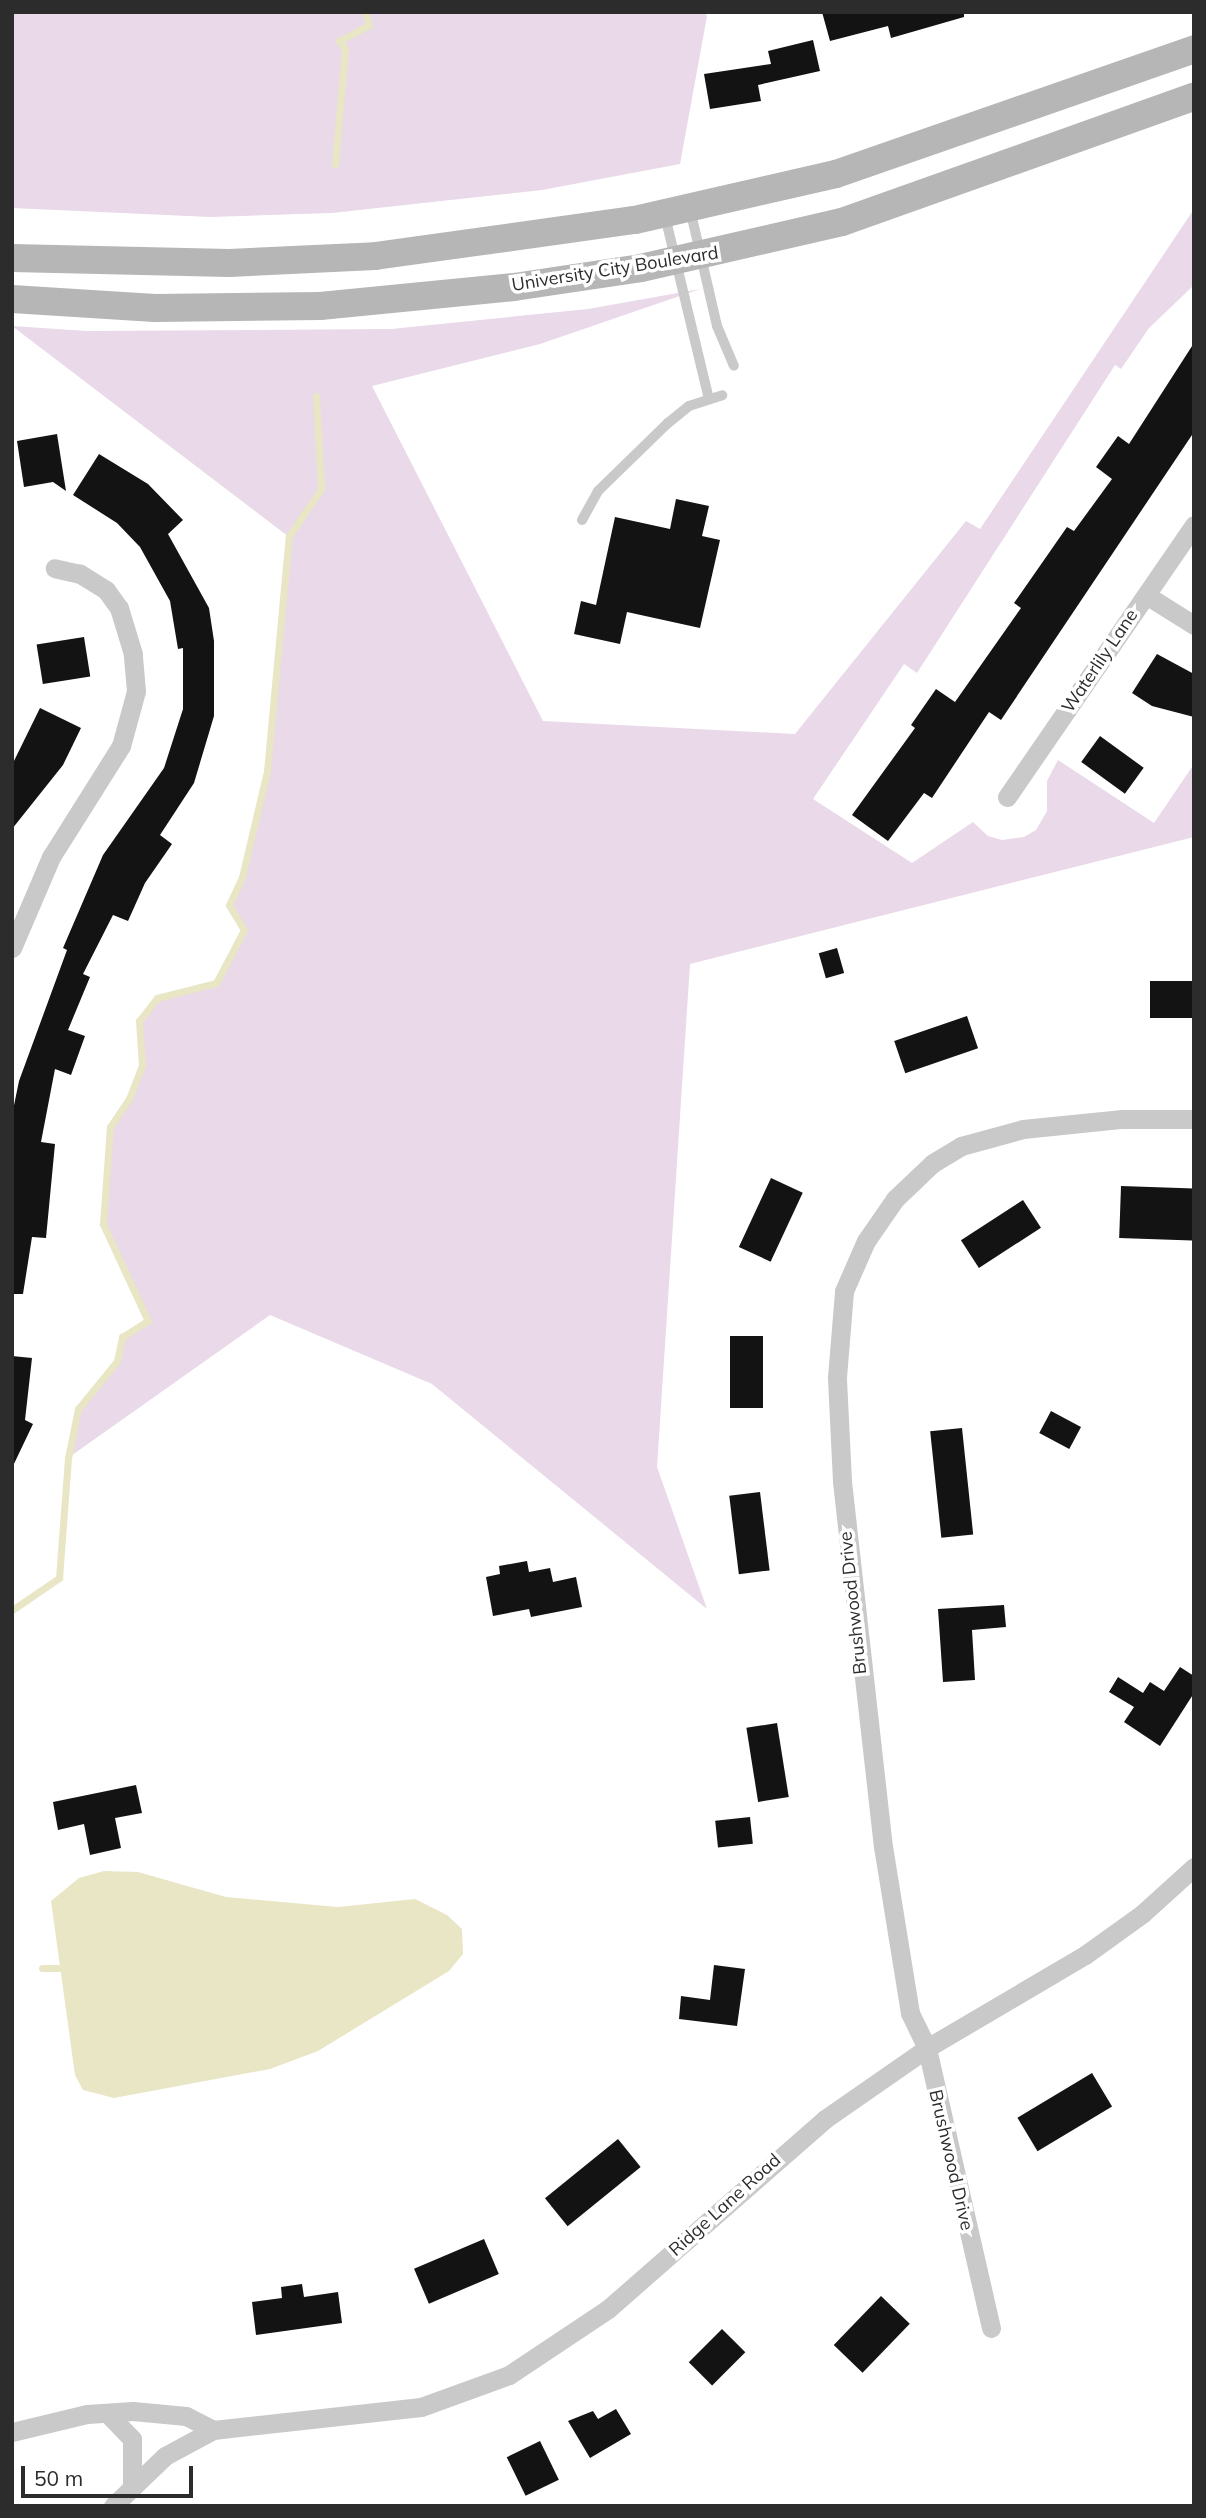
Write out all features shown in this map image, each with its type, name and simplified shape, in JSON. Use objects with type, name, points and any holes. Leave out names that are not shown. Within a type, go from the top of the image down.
[{"type":"main road","points":[[12,258],[217,263],[375,256],[511,240],[678,211],[836,174],[1194,49]]},
{"type":"main road","name":"University City Boulevard","points":[[12,299],[155,308],[320,306],[514,287],[689,260],[842,222],[1194,97]]},
{"type":"street","name":"Waterlily Lane","points":[[1007,797],[1194,525]]},
{"type":"street","points":[[12,947],[51,858],[121,746],[136,691],[133,654],[119,607],[98,585],[55,568]]},
{"type":"street","points":[[1146,595],[1194,625]]},
{"type":"street","name":"Brushwood Drive","points":[[991,2328],[927,2048],[908,2000],[849,1572],[837,1377],[844,1291],[866,1241],[895,1199],[933,1163],[961,1146],[1023,1129],[1122,1119],[1194,1119]]},
{"type":"street","name":"Ridge Lane Road","points":[[113,2506],[132,2484],[166,2456],[213,2430],[421,2407],[509,2375],[608,2309],[825,2119],[927,2048],[1085,1955],[1143,1914],[1194,1867]]},
{"type":"street","points":[[12,2432],[38,2423],[107,2413],[186,2416],[213,2430]]},
{"type":"street","points":[[107,2413],[132,2439],[132,2484]]},
{"type":"lane","points":[[678,211],[689,260],[709,399]]},
{"type":"lane","points":[[678,211],[689,260],[734,366]]},
{"type":"lane","points":[[582,520],[598,491],[627,460],[689,406],[722,396]]},
{"type":"shaded area","points":[[12,12],[704,12],[707,16],[680,164],[542,190],[332,213],[210,217],[12,208]]},
{"type":"shaded area","points":[[1194,209],[1194,285],[1149,328],[1121,369],[1115,365],[917,673],[904,664],[813,799],[912,863],[973,822],[988,836],[1002,840],[1024,837],[1036,830],[1047,811],[1047,781],[1058,760],[1154,823],[1192,767],[1194,837],[690,964],[657,1467],[707,1609],[432,1384],[270,1315],[68,1458],[78,1409],[117,1361],[122,1337],[148,1321],[103,1224],[110,1127],[129,1099],[142,1065],[139,1021],[157,998],[216,983],[244,930],[229,905],[242,877],[267,771],[289,537],[12,326],[87,331],[391,329],[588,309],[700,289],[540,344],[372,386],[543,721],[795,734],[966,521],[980,529]]},
{"type":"shaded area","points":[[104,1871],[138,1872],[226,1897],[338,1907],[415,1899],[447,1915],[462,1929],[463,1954],[449,1971],[318,2051],[270,2069],[114,2098],[83,2090],[75,2075],[51,1901],[79,1878]]},
{"type":"building","points":[[822,12],[964,12],[964,17],[891,38],[888,26],[830,41]]},
{"type":"building","points":[[813,40],[820,71],[758,85],[761,101],[710,109],[704,74],[771,64],[768,51]]},
{"type":"building","points":[[1194,343],[1194,432],[1001,720],[989,712],[932,798],[924,793],[888,841],[852,815],[915,728],[911,725],[936,689],[955,702],[1021,608],[1014,603],[1067,527],[1074,531],[1112,479],[1096,467],[1118,436],[1129,444]]},
{"type":"building","points":[[57,434],[66,491],[53,482],[24,487],[17,441]]},
{"type":"building","points":[[99,454],[148,484],[183,520],[168,534],[209,608],[214,641],[214,716],[194,783],[160,835],[172,844],[145,883],[128,921],[113,915],[83,974],[90,977],[68,1030],[85,1036],[71,1075],[55,1069],[41,1142],[55,1144],[46,1238],[32,1237],[23,1294],[12,1294],[12,1115],[19,1081],[67,950],[63,948],[103,855],[164,768],[183,709],[183,648],[178,649],[170,601],[140,547],[117,523],[73,495]]},
{"type":"building","points":[[676,499],[709,506],[702,536],[720,540],[700,628],[627,612],[620,644],[574,634],[581,601],[596,605],[615,517],[670,529]]},
{"type":"building","points":[[84,637],[90,677],[43,684],[37,645]]},
{"type":"building","points":[[1157,654],[1194,674],[1194,717],[1152,706],[1132,693]]},
{"type":"building","points":[[40,708],[81,728],[63,765],[12,829],[12,765]]},
{"type":"building","points":[[1100,736],[1144,768],[1125,794],[1081,762]]},
{"type":"building","points":[[837,948],[844,973],[826,978],[819,953]]},
{"type":"building","points":[[1150,981],[1194,981],[1194,1018],[1150,1018]]},
{"type":"building","points":[[967,1016],[978,1048],[905,1073],[894,1041]]},
{"type":"building","points":[[771,1178],[803,1193],[771,1262],[739,1247]]},
{"type":"building","points":[[1121,1186],[1194,1189],[1192,1241],[1119,1238]]},
{"type":"building","points":[[1023,1200],[1041,1228],[979,1268],[961,1240]]},
{"type":"building","points":[[730,1336],[763,1336],[763,1408],[730,1408]]},
{"type":"building","points":[[12,1356],[32,1358],[25,1420],[33,1424],[12,1468]]},
{"type":"building","points":[[1051,1411],[1081,1427],[1069,1449],[1039,1433]]},
{"type":"building","points":[[962,1428],[973,1534],[941,1538],[930,1431]]},
{"type":"building","points":[[760,1492],[770,1570],[739,1574],[729,1496]]},
{"type":"building","points":[[527,1561],[529,1572],[550,1568],[553,1582],[576,1577],[582,1607],[531,1617],[529,1609],[493,1616],[486,1577],[500,1574],[499,1566]]},
{"type":"building","points":[[1004,1605],[1006,1627],[972,1630],[975,1680],[943,1682],[938,1609]]},
{"type":"building","points":[[1180,1667],[1194,1676],[1194,1693],[1160,1746],[1124,1722],[1134,1707],[1109,1692],[1118,1677],[1143,1693],[1150,1682],[1164,1691]]},
{"type":"building","points":[[777,1723],[789,1797],[758,1802],[746,1728]]},
{"type":"building","points":[[136,1785],[142,1813],[115,1818],[121,1848],[90,1855],[84,1824],[58,1830],[53,1802]]},
{"type":"building","points":[[750,1817],[753,1844],[718,1848],[715,1821]]},
{"type":"building","points":[[714,1965],[745,1969],[737,2026],[679,2019],[681,1996],[710,2000]]},
{"type":"building","points":[[1092,2073],[1112,2106],[1038,2151],[1017,2118]]},
{"type":"building","points":[[618,2139],[641,2167],[568,2226],[545,2198]]},
{"type":"building","points":[[484,2239],[499,2274],[429,2304],[414,2269]]},
{"type":"building","points":[[302,2284],[304,2297],[338,2292],[342,2323],[256,2335],[252,2302],[282,2298],[281,2287]]},
{"type":"building","points":[[881,2296],[910,2324],[863,2373],[834,2345]]},
{"type":"building","points":[[722,2329],[745,2352],[712,2386],[689,2362]]},
{"type":"building","points":[[616,2409],[631,2434],[590,2458],[568,2421],[593,2411],[598,2419]]},
{"type":"building","points":[[540,2441],[559,2480],[526,2496],[507,2457]]},
{"type":"waterway","points":[[335,164],[345,49],[339,41],[369,25],[365,12]]},
{"type":"waterway","points":[[12,1610],[59,1578],[68,1458],[78,1409],[117,1361],[122,1337],[148,1321],[103,1224],[110,1127],[129,1099],[142,1065],[139,1021],[157,998],[216,983],[244,930],[229,905],[242,877],[267,771],[289,536],[321,489],[316,396]]},
{"type":"waterway","points":[[42,1968],[69,1968]]}]
